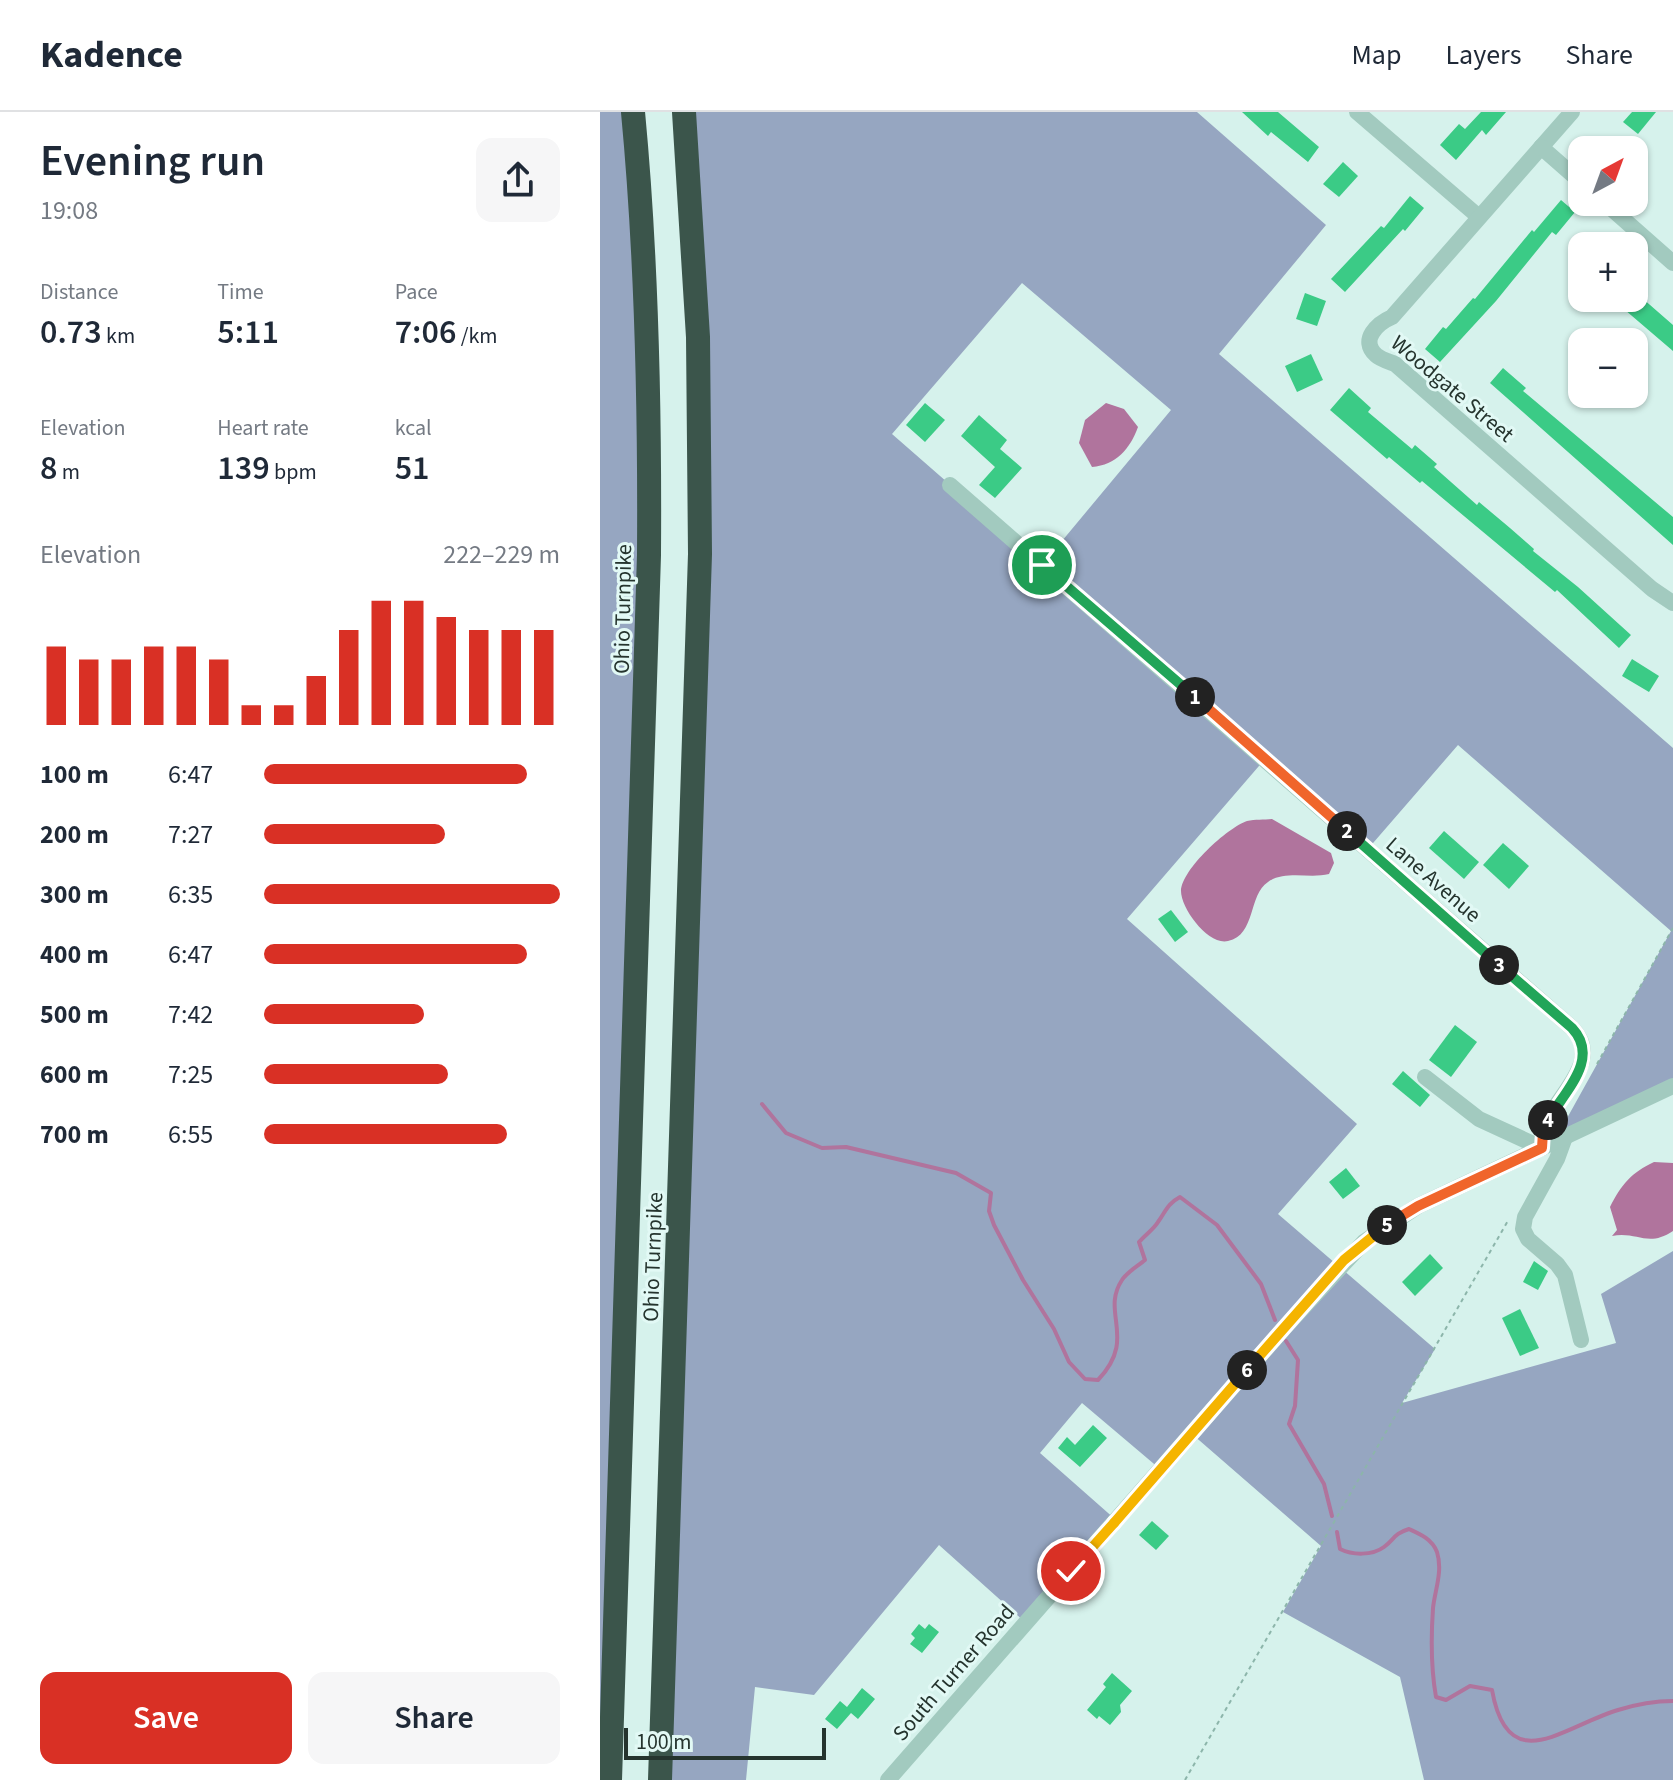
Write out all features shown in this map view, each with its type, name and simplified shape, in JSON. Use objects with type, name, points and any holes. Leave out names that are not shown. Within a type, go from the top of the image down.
[{"type":"highway","name":"Ohio Turnpike","points":[[610,1780],[649,555],[650,422],[633,112]]},
{"type":"highway","name":"Ohio Turnpike","points":[[660,1780],[700,554],[698,337],[684,112]]},
{"type":"street","points":[[1357,112],[1479,217]]},
{"type":"street","name":"Woodgate Street","points":[[1572,112],[1392,317],[1374,328],[1370,337],[1371,347],[1376,355],[1395,364],[1652,589],[1673,603]]},
{"type":"street","points":[[1541,147],[1568,171]]},
{"type":"street","points":[[1620,216],[1673,263]]},
{"type":"street","name":"Lane Avenue","points":[[950,485],[1579,1036],[1583,1058],[1578,1072],[1549,1118],[1543,1132],[1542,1148]]},
{"type":"street","points":[[1425,1077],[1479,1119],[1542,1148]]},
{"type":"street","name":"South Turner Road","points":[[888,1780],[1344,1260],[1385,1226],[1418,1206],[1673,1086]]},
{"type":"street","points":[[1565,1137],[1557,1159],[1525,1217],[1523,1229],[1528,1239],[1565,1275],[1581,1340]]},
{"type":"path","points":[[1591,1074],[1673,928]]},
{"type":"path","points":[[1185,1780],[1510,1217]]},
{"type":"shaded area","points":[[600,112],[633,112],[650,422],[600,1780]]},
{"type":"shaded area","points":[[684,112],[1197,112],[1326,225],[1219,354],[1673,748],[1673,1086],[1542,1148],[1561,1129],[1671,931],[1458,745],[1367,850],[1265,759],[1127,919],[1357,1124],[1278,1214],[1435,1349],[1402,1403],[1616,1343],[1601,1294],[1673,1251],[1673,1780],[1424,1780],[1400,1677],[1283,1612],[1321,1546],[1192,1434],[1160,1469],[1082,1403],[1040,1453],[1116,1520],[1026,1623],[939,1545],[814,1695],[755,1687],[746,1780],[660,1780],[693,789]],"holes":[[[1022,283],[1171,410],[1042,565],[892,434]]]},
{"type":"shaded area","points":[[1106,403],[1124,409],[1138,427],[1121,454],[1108,463],[1092,467],[1079,443],[1085,420]]},
{"type":"shaded area","points":[[1272,819],[1331,853],[1334,863],[1329,874],[1275,878],[1262,888],[1248,923],[1237,937],[1228,941],[1213,938],[1197,925],[1186,907],[1181,891],[1183,882],[1197,861],[1228,832],[1247,821]]},
{"type":"shaded area","points":[[1654,1162],[1673,1163],[1673,1231],[1649,1239],[1612,1236],[1617,1230],[1610,1207],[1614,1199],[1633,1175]]},
{"type":"building","points":[[1242,112],[1278,112],[1319,147],[1308,162],[1271,132],[1268,136]]},
{"type":"building","points":[[1481,112],[1506,112],[1486,135],[1482,130],[1456,160],[1440,145],[1459,124],[1465,129]]},
{"type":"building","points":[[1632,112],[1656,112],[1638,134],[1623,122]]},
{"type":"building","points":[[1343,162],[1358,176],[1339,197],[1323,184]]},
{"type":"building","points":[[1410,196],[1424,208],[1345,292],[1331,279],[1381,226],[1384,228]]},
{"type":"building","points":[[1561,200],[1568,206],[1568,216],[1572,216],[1556,235],[1552,232],[1496,301],[1440,362],[1425,349],[1443,327],[1446,329],[1475,299],[1532,230],[1534,232]]},
{"type":"building","points":[[1305,293],[1326,301],[1317,326],[1296,319]]},
{"type":"building","points":[[1648,303],[1673,325],[1673,351],[1648,328],[1627,312],[1648,312]]},
{"type":"building","points":[[1311,354],[1323,380],[1297,392],[1285,366]]},
{"type":"building","points":[[1503,368],[1526,388],[1523,391],[1673,517],[1673,545],[1490,383]]},
{"type":"building","points":[[1349,388],[1371,408],[1368,412],[1412,449],[1415,445],[1437,464],[1434,467],[1477,505],[1479,502],[1510,528],[1631,635],[1619,648],[1557,590],[1555,592],[1422,481],[1420,483],[1389,457],[1387,459],[1330,410]]},
{"type":"building","points":[[925,403],[945,420],[925,442],[906,425]]},
{"type":"building","points":[[979,415],[1007,440],[1000,449],[1022,468],[995,498],[979,485],[995,467],[961,436]]},
{"type":"building","points":[[1632,659],[1659,676],[1649,692],[1622,676]]},
{"type":"building","points":[[1444,831],[1479,862],[1464,879],[1429,848]]},
{"type":"building","points":[[1503,843],[1529,866],[1509,889],[1483,865]]},
{"type":"building","points":[[1171,910],[1188,932],[1175,942],[1158,919]]},
{"type":"building","points":[[1455,1025],[1477,1042],[1451,1077],[1429,1060]]},
{"type":"building","points":[[1403,1071],[1430,1095],[1420,1107],[1392,1084]]},
{"type":"building","points":[[1346,1168],[1360,1186],[1343,1199],[1329,1182]]},
{"type":"building","points":[[1430,1254],[1443,1268],[1415,1296],[1402,1282]]},
{"type":"building","points":[[1534,1261],[1548,1271],[1538,1290],[1523,1282]]},
{"type":"building","points":[[1520,1309],[1539,1348],[1520,1356],[1502,1318]]},
{"type":"building","points":[[1093,1425],[1107,1438],[1080,1467],[1058,1448],[1067,1437],[1075,1445]]},
{"type":"building","points":[[1152,1521],[1169,1536],[1156,1550],[1139,1535]]},
{"type":"building","points":[[919,1624],[925,1629],[929,1624],[939,1632],[922,1653],[910,1644],[915,1638],[911,1634]]},
{"type":"building","points":[[1112,1673],[1132,1691],[1120,1705],[1121,1712],[1110,1725],[1087,1710],[1106,1687],[1103,1684]]},
{"type":"building","points":[[862,1688],[875,1699],[858,1719],[851,1713],[837,1729],[825,1719],[840,1701],[847,1707]]},
{"type":"waterway","points":[[762,1104],[786,1133],[822,1148],[846,1147],[956,1173],[991,1193],[989,1211],[994,1225],[1054,1329],[1069,1362],[1085,1379],[1098,1380],[1110,1365],[1117,1339],[1116,1292],[1124,1277],[1145,1260],[1139,1242],[1156,1225],[1169,1205],[1180,1197],[1217,1225],[1261,1284],[1275,1320]]},
{"type":"waterway","points":[[1286,1341],[1298,1360],[1295,1406],[1289,1424],[1324,1484],[1332,1516]]},
{"type":"waterway","points":[[1337,1532],[1340,1549],[1362,1554],[1379,1550],[1409,1529],[1435,1547],[1439,1566],[1432,1630],[1436,1697],[1446,1700],[1470,1686],[1492,1690],[1500,1717],[1511,1733],[1525,1740],[1541,1740],[1624,1708],[1673,1701]]},
{"type":"route","points":[[1042,565],[1572,1028],[1579,1036],[1584,1051],[1578,1072],[1549,1118],[1543,1132],[1542,1148],[1418,1206],[1364,1242],[1344,1260],[1071,1571]]}]
